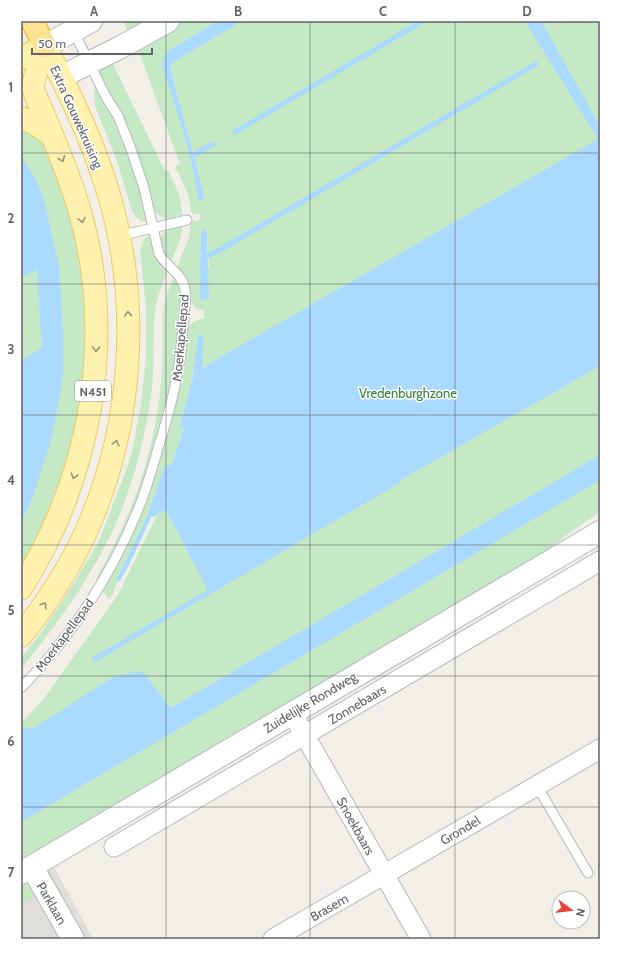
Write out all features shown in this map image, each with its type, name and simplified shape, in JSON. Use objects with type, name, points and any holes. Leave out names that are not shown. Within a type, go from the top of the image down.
[{"type":"highway","points":[[32,21],[44,46]]},
{"type":"main road","points":[[27,90],[61,77],[168,21]]},
{"type":"main road","points":[[21,58],[44,46],[78,24]]},
{"type":"main road","name":"Extra Gouwekruising","points":[[21,636],[50,596],[78,547],[98,503],[115,447],[124,400],[128,348],[127,304],[119,236],[111,204],[86,132],[61,77],[44,46]]},
{"type":"main road","name":"Extra Gouwekruising","points":[[27,90],[44,46]]},
{"type":"main road","name":"N451","points":[[21,588],[47,544],[69,492],[85,436],[94,380],[96,320],[91,264],[79,206],[52,135],[27,90]]},
{"type":"main road","points":[[21,118],[34,123],[52,135]]},
{"type":"main road","name":"Zuidelijke Rondweg","points":[[27,870],[600,532]]},
{"type":"main road","name":"Parklaan","points":[[27,870],[73,939]]},
{"type":"street","name":"Zonnebaars","points":[[114,847],[305,736],[600,561]]},
{"type":"street","name":"Snoekbaars","points":[[292,713],[421,939]]},
{"type":"street","name":"Grondel","points":[[384,875],[600,749]]},
{"type":"street","name":"Brasem","points":[[273,939],[384,875]]},
{"type":"lane","name":"Moerkapellepad","points":[[21,688],[73,626],[98,588],[128,532],[144,493],[168,416],[180,356],[185,290],[179,276],[159,254],[144,188],[130,146],[118,116],[106,97],[89,63],[78,24]]},
{"type":"lane","points":[[119,236],[187,220]]},
{"type":"lane","points":[[537,786],[588,873]]},
{"type":"shaded area","points":[[47,854],[93,939],[21,939],[21,867]]},
{"type":"green space","points":[[129,21],[159,21],[130,36],[124,23]]},
{"type":"green space","name":"Vredenburghzone","points":[[178,21],[218,21],[168,51],[165,54],[162,64],[188,148],[198,199],[202,201],[202,187],[170,67],[172,63],[238,21],[600,21],[600,512],[518,571],[21,864],[21,723],[42,701],[118,595],[174,480],[219,359],[201,368],[197,337],[192,381],[180,424],[184,428],[171,466],[164,467],[146,519],[117,578],[118,581],[110,599],[102,592],[130,540],[139,517],[180,383],[188,327],[193,322],[204,318],[204,311],[196,308],[191,302],[178,266],[189,237],[191,222],[200,220],[199,214],[192,215],[188,194],[175,166],[180,164],[138,49],[113,64],[165,171],[168,170],[179,194],[183,217],[171,219],[164,218],[154,211],[109,96],[98,74],[104,66]],"holes":[[[202,230],[206,230],[209,266],[201,299],[201,232]]]},
{"type":"green space","points":[[95,84],[113,115],[130,157],[148,222],[138,219],[132,211],[117,161],[95,106]]},
{"type":"green space","points":[[21,128],[40,139],[57,169],[80,253],[84,290],[86,362],[77,431],[59,492],[21,570]]},
{"type":"green space","points":[[183,224],[180,240],[171,262],[162,248],[161,238],[168,230]]},
{"type":"green space","points":[[151,234],[168,269],[155,310],[151,397],[135,471],[115,525],[98,559],[67,608],[21,669],[21,658],[38,637],[98,543],[132,452],[141,404],[146,359],[146,306],[140,250],[144,239]]},
{"type":"green space","points":[[174,276],[180,287],[181,300],[177,351],[168,401],[133,511],[113,555],[99,580],[96,579],[119,534],[138,489],[151,443],[161,386],[163,359],[163,311]]},
{"type":"green space","points":[[21,885],[27,886],[38,896],[21,905]]},
{"type":"water","points":[[218,21],[242,21],[172,63],[170,67],[202,187],[204,199],[200,201],[198,199],[188,148],[162,64],[164,56],[168,51]]},
{"type":"water","points":[[525,21],[541,21],[600,126],[600,366],[208,590],[166,510],[151,518],[128,567],[120,581],[118,581],[117,578],[146,519],[164,467],[167,464],[171,466],[184,428],[181,427],[180,424],[192,381],[198,335],[202,335],[204,337],[202,368],[598,139]]},
{"type":"water","points":[[21,156],[35,178],[44,200],[59,267],[63,333],[63,378],[52,436],[33,497],[21,522],[21,361],[42,348],[37,269],[21,278]]},
{"type":"water","points":[[202,230],[206,230],[207,232],[209,297],[206,300],[202,300],[200,297]]},
{"type":"water","points":[[600,455],[600,480],[21,822],[21,723],[25,729],[34,728],[113,677],[142,671],[171,708]]},
{"type":"waterway","points":[[235,132],[423,21]]},
{"type":"waterway","points":[[205,257],[220,250],[536,64]]},
{"type":"waterway","points":[[192,156],[213,144]]},
{"type":"waterway","points":[[95,659],[398,481]]}]
